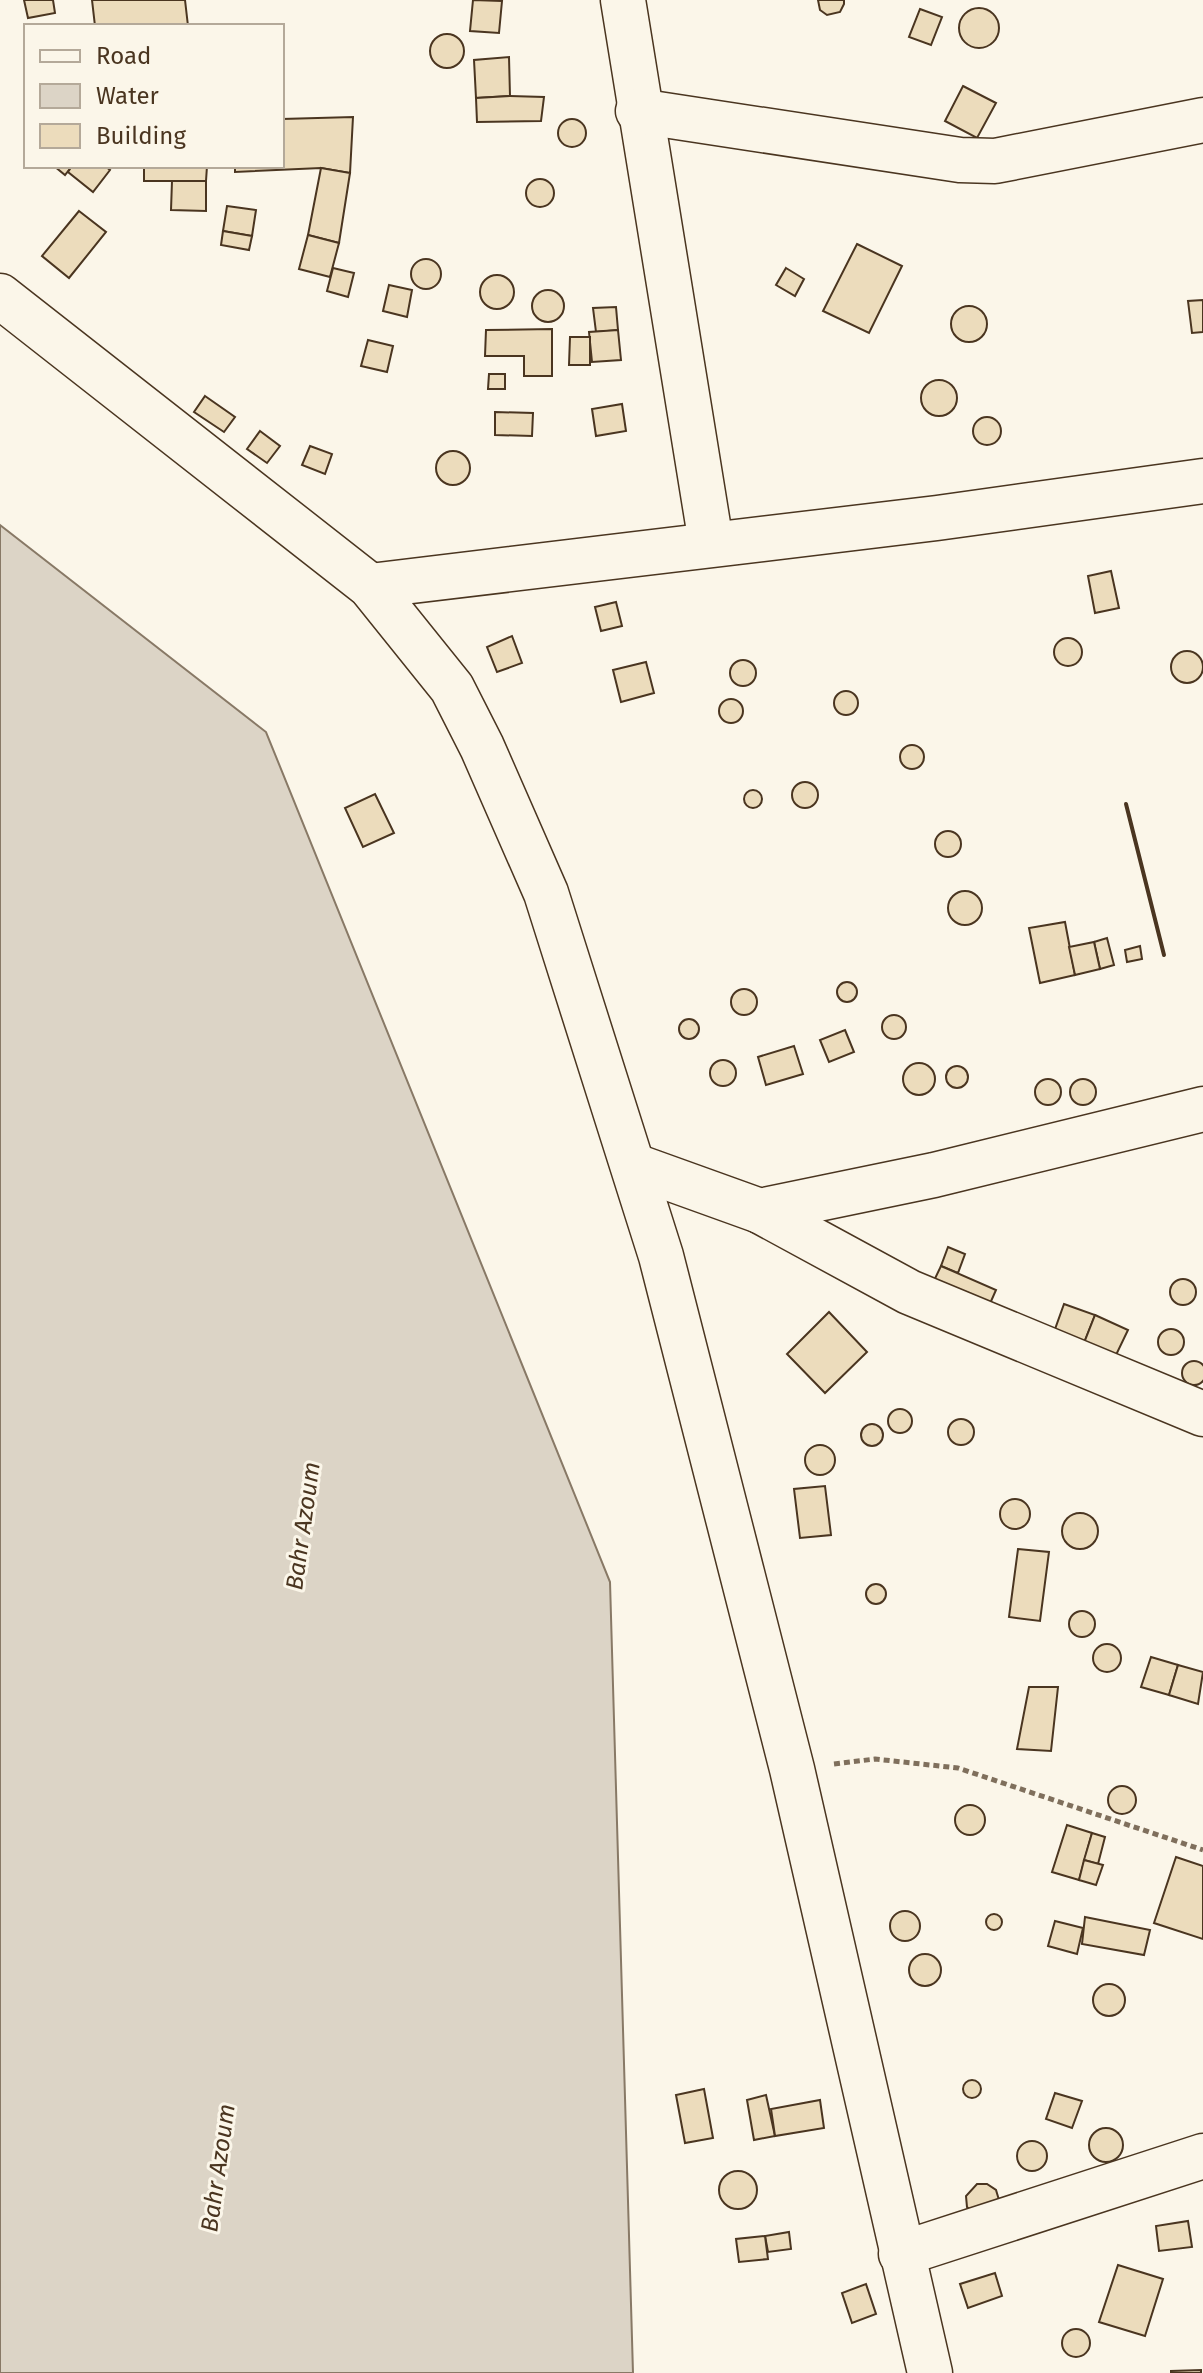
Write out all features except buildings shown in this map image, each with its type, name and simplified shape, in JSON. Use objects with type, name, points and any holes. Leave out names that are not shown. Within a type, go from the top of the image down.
[{"type":"street","points":[[623,0],[638,111],[711,543]]},
{"type":"street","points":[[638,111],[932,157],[995,161],[1203,120]]},
{"type":"street","points":[[0,296],[370,586],[452,688],[482,747],[546,893],[661,1256],[792,1769],[930,2373]]},
{"type":"street","points":[[370,586],[937,518],[1203,481]]},
{"type":"street","points":[[760,1211],[934,1175],[1203,1109]]},
{"type":"street","points":[[635,1166],[760,1211],[909,1292],[1203,1414]]},
{"type":"street","points":[[901,2254],[1203,2156]]},
{"type":"path","points":[[792,1769],[875,1759],[958,1768],[1203,1850]]},
{"type":"water","name":"Bahr Azoum","points":[[0,525],[266,732],[610,1582],[633,2373],[0,2373]]},
{"type":"wall","points":[[1126,804],[1164,955]]}]
